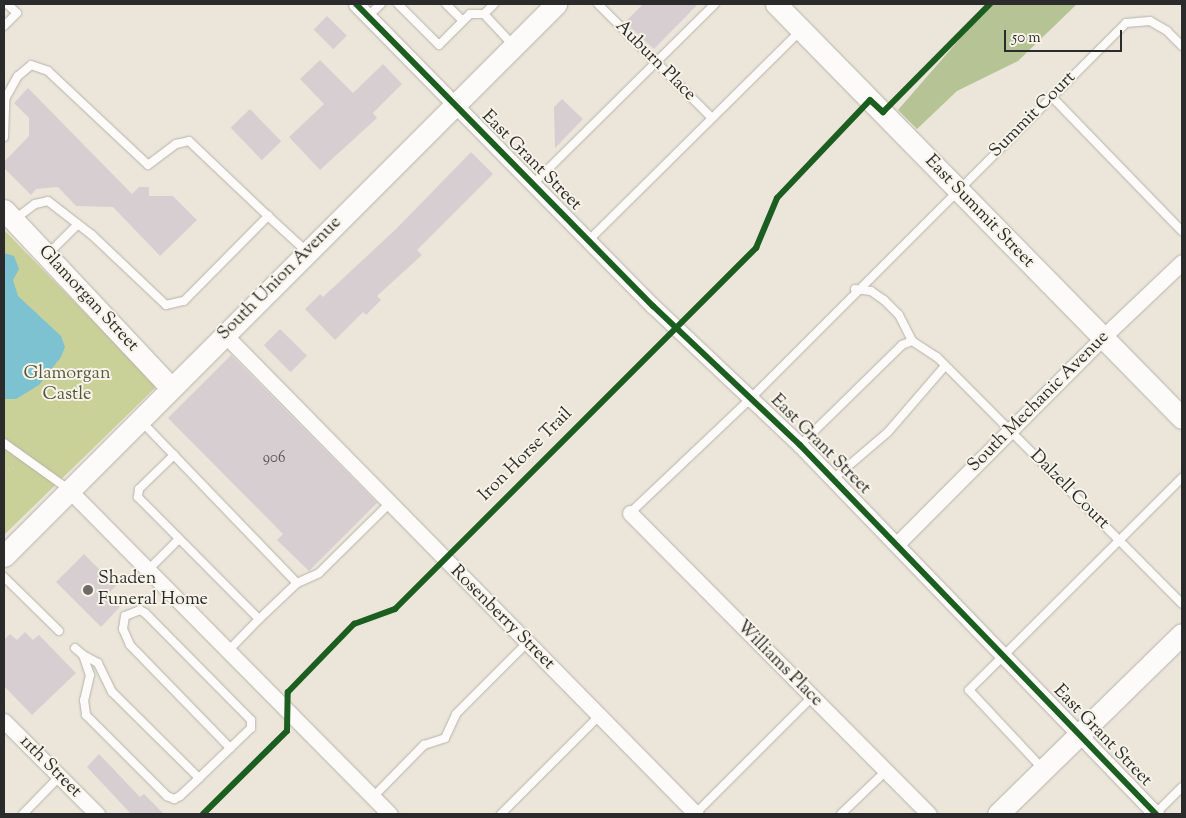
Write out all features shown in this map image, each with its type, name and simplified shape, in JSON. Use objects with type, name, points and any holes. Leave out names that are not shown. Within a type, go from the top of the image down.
[{"type":"street","name":"East Grant Street","points":[[356,4],[532,184],[800,445],[1156,814]]},
{"type":"street","name":"East Summit Street","points":[[776,4],[1182,418]]},
{"type":"street","name":"South Union Avenue","points":[[4,556],[553,5]]},
{"type":"street","name":"Glamorgan Street","points":[[9,215],[171,388]]},
{"type":"street","name":"South Mechanic Avenue","points":[[897,544],[1102,338],[1182,262]]},
{"type":"street","name":"Rosenberry Street","points":[[224,334],[389,504],[696,814]]},
{"type":"street","points":[[69,490],[390,814]]},
{"type":"street","name":"Williams Place","points":[[630,513],[929,814]]},
{"type":"street","points":[[998,814],[1182,634]]},
{"type":"street","name":"11th Street","points":[[4,721],[96,814]]},
{"type":"lane","points":[[4,26],[16,13],[7,4]]},
{"type":"lane","points":[[368,16],[381,4]]},
{"type":"lane","points":[[398,4],[439,45],[470,14],[484,14],[494,4]]},
{"type":"lane","points":[[446,4],[463,21]]},
{"type":"lane","name":"Auburn Place","points":[[598,4],[712,118]]},
{"type":"lane","points":[[532,184],[714,4]]},
{"type":"lane","points":[[484,14],[514,46]]},
{"type":"lane","name":"Summit Court","points":[[630,513],[750,398],[855,290],[958,191],[1126,23],[1150,21],[1168,31],[1182,46]]},
{"type":"lane","points":[[589,240],[801,30]]},
{"type":"lane","points":[[4,138],[5,99],[18,76],[31,65],[48,70],[148,166],[176,144],[189,141],[307,252]]},
{"type":"lane","points":[[1051,96],[1182,231]]},
{"type":"lane","points":[[9,215],[48,200],[78,224],[166,304],[184,301],[268,216]]},
{"type":"lane","points":[[47,255],[78,224]]},
{"type":"lane","points":[[800,445],[902,345],[912,341],[899,315],[884,300],[871,291],[855,290]]},
{"type":"lane","name":"Dalzell Court","points":[[912,341],[924,346],[945,366],[1182,604]]},
{"type":"lane","points":[[833,479],[888,432],[945,366]]},
{"type":"lane","points":[[140,419],[297,583]]},
{"type":"lane","points":[[4,443],[69,490]]},
{"type":"lane","points":[[174,455],[139,489],[138,497],[259,619]]},
{"type":"lane","points":[[1043,769],[969,690],[1121,542],[1182,478]]},
{"type":"lane","points":[[228,651],[297,583],[319,573],[389,504]]},
{"type":"lane","points":[[148,570],[179,539]]},
{"type":"lane","points":[[4,577],[59,631]]},
{"type":"lane","points":[[83,655],[90,675],[84,700],[86,715],[167,796],[180,796],[251,728],[251,720],[145,612],[140,610],[125,616],[123,629],[130,644],[230,748]]},
{"type":"lane","points":[[373,797],[424,745],[445,738],[456,714],[527,643]]},
{"type":"lane","points":[[76,648],[83,655],[98,664],[112,692],[199,778]]},
{"type":"lane","points":[[696,814],[812,697]]},
{"type":"lane","points":[[502,814],[599,716]]},
{"type":"lane","points":[[842,814],[886,771]]},
{"type":"lane","points":[[23,814],[59,777]]},
{"type":"lane","points":[[1156,814],[1182,787]]},
{"type":"green space","points":[[990,4],[1077,4],[1018,61],[957,91],[917,129],[898,110]]},
{"type":"green space","name":"Glamorgan Castle","points":[[4,230],[157,386],[4,535]]},
{"type":"water","points":[[4,253],[14,256],[19,269],[13,280],[18,296],[61,336],[65,347],[61,357],[39,385],[16,399],[4,399]]},
{"type":"building","points":[[643,4],[698,4],[654,49],[625,22]]},
{"type":"building","points":[[327,16],[347,36],[333,49],[314,29]]},
{"type":"building","points":[[320,60],[353,93],[383,64],[402,84],[373,113],[377,118],[320,170],[289,137],[324,104],[300,79]]},
{"type":"building","points":[[28,88],[132,194],[139,187],[149,187],[149,196],[173,196],[197,220],[160,256],[113,207],[76,206],[58,187],[36,189],[31,195],[4,168],[4,162],[29,136],[29,118],[14,103]]},
{"type":"building","points":[[562,99],[583,119],[555,148],[554,107]]},
{"type":"building","points":[[250,109],[281,141],[262,160],[231,128]]},
{"type":"building","points":[[471,152],[493,174],[417,250],[422,255],[377,296],[381,300],[366,315],[363,312],[335,340],[305,309],[320,294],[323,297],[396,229]]},
{"type":"building","points":[[280,329],[307,356],[291,372],[264,345]]},
{"type":"building","points":[[231,355],[377,503],[309,571],[277,540],[283,534],[168,418]]},
{"type":"building","name":"Shaden Funeral Home","points":[[84,554],[116,586],[108,594],[120,607],[101,627],[56,582]]},
{"type":"building","points":[[25,632],[33,640],[39,635],[76,673],[32,715],[4,686],[4,640],[10,634],[17,640]]},
{"type":"building","points":[[99,754],[140,797],[144,794],[164,814],[131,814],[87,767]]},
{"type":"cycle path","points":[[356,4],[653,306],[800,445],[1156,814]]},
{"type":"cycle path","name":"Iron Horse Trail","points":[[203,814],[287,731],[288,692],[354,624],[395,609],[756,248],[777,198],[870,100],[883,112],[990,4]]},
{"type":"place","name":"Shaden Funeral Home","points":[[88,590]]}]
